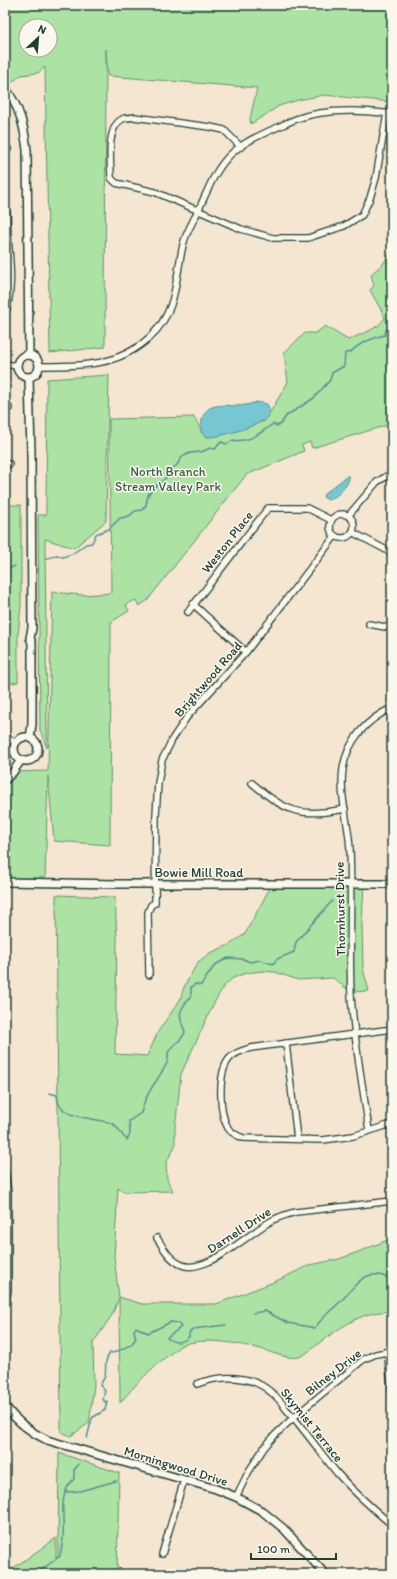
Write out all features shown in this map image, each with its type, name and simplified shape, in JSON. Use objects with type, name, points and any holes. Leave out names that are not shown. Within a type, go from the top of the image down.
[{"type":"street","points":[[5,88],[16,103],[24,129],[27,150],[29,355]]},
{"type":"street","points":[[40,366],[78,366],[102,363],[123,356],[150,337],[162,323],[171,307],[178,278],[183,245],[188,229],[199,210],[209,185],[227,158],[241,147],[253,139],[297,119],[328,112],[355,111],[389,114],[376,178],[370,198],[362,215],[344,226],[308,238],[273,238],[240,229],[199,210],[155,192],[116,183],[112,178],[111,134],[114,127],[124,118],[210,126],[224,130],[241,147]]},
{"type":"street","points":[[5,213],[7,213],[7,249],[10,295],[6,312]]},
{"type":"street","points":[[29,355],[37,359],[40,366],[37,374],[30,378],[20,373],[17,366],[22,357],[29,355]]},
{"type":"street","points":[[5,364],[17,366]]},
{"type":"street","points":[[30,378],[32,628],[34,631],[34,640],[32,643],[32,724],[30,738]]},
{"type":"street","points":[[348,516],[377,482],[392,473]]},
{"type":"street","name":"Weston Place","points":[[188,612],[268,508],[307,508],[331,520]]},
{"type":"street","points":[[338,514],[348,516],[353,522],[352,532],[346,537],[340,538],[335,536],[330,530],[331,520],[338,514]]},
{"type":"street","points":[[352,532],[392,553]]},
{"type":"street","name":"Brightwood Road","points":[[149,975],[148,912],[151,906],[156,903],[156,815],[158,783],[162,760],[173,738],[187,717],[246,652],[335,536]]},
{"type":"street","points":[[193,604],[246,652]]},
{"type":"street","points":[[369,624],[385,627],[392,626]]},
{"type":"street","name":"Thornhurst Drive","points":[[369,1131],[351,995],[350,846],[342,788],[343,768],[349,748],[364,726],[381,713],[392,708]]},
{"type":"street","points":[[5,736],[16,743]]},
{"type":"street","points":[[24,738],[30,738],[36,743],[37,754],[28,761],[21,760],[15,752],[16,743],[24,738]]},
{"type":"street","points":[[5,780],[13,772],[21,760]]},
{"type":"street","points":[[252,783],[272,800],[296,812],[311,814],[344,809]]},
{"type":"street","name":"Bowie Mill Road","points":[[5,882],[392,884]]},
{"type":"street","points":[[392,1030],[253,1047],[238,1052],[230,1058],[221,1080],[223,1112],[229,1129],[236,1135],[243,1138],[323,1140],[353,1136],[392,1124]]},
{"type":"street","points":[[286,1043],[297,1139]]},
{"type":"street","points":[[5,1171],[8,1193],[8,1291],[5,1304]]},
{"type":"street","name":"Darnell Drive","points":[[158,1238],[174,1260],[184,1266],[196,1267],[209,1263],[272,1220],[284,1215],[296,1212],[392,1201]]},
{"type":"street","points":[[390,1351],[392,1391]]},
{"type":"street","name":"Bilney Drive","points":[[236,1497],[249,1471],[264,1448],[294,1417],[364,1359],[376,1354],[390,1351]]},
{"type":"street","name":"Skymist Terrace","points":[[197,1384],[215,1379],[239,1378],[264,1387],[272,1393],[294,1417],[337,1473],[364,1502],[392,1525]]},
{"type":"street","name":"Morningwood Drive","points":[[5,1406],[24,1426],[37,1436],[47,1440],[216,1489],[236,1497],[262,1512],[284,1529],[325,1574]]},
{"type":"street","points":[[162,1554],[184,1480]]},
{"type":"green space","points":[[5,5],[392,5],[392,102],[324,95],[298,100],[279,106],[251,124],[250,119],[257,88],[108,76],[106,49],[105,347],[50,353],[45,67],[38,73],[21,75],[5,88]]},
{"type":"green space","name":"North Branch Stream Valley Park","points":[[392,250],[392,427],[391,424],[312,448],[310,442],[302,445],[304,451],[246,475],[147,601],[139,606],[135,600],[126,605],[129,611],[111,622],[110,845],[54,841],[48,776],[45,883],[5,882],[5,780],[13,772],[48,771],[52,592],[83,595],[111,593],[109,419],[194,417],[201,430],[212,436],[265,421],[288,382],[284,353],[305,333],[316,333],[325,326],[348,340],[379,325],[385,317],[370,290],[374,286],[371,274],[383,264]]},
{"type":"green space","points":[[109,375],[106,521],[74,548],[45,539],[47,748],[40,730],[38,515],[46,515],[47,379]]},
{"type":"green space","points":[[5,505],[21,505],[21,605],[18,636],[18,682],[5,684]]},
{"type":"green space","points":[[272,884],[364,884],[362,923],[363,969],[369,991],[351,992],[333,978],[298,980],[275,972],[263,971],[246,973],[233,978],[224,986],[214,1003],[181,1074],[175,1129],[175,1146],[166,1163],[167,1179],[173,1191],[125,1192],[118,1188],[114,1257],[119,1297],[142,1304],[216,1304],[274,1282],[310,1265],[339,1259],[392,1238],[392,1312],[372,1313],[353,1321],[335,1331],[306,1353],[294,1358],[239,1344],[201,1341],[182,1345],[163,1359],[137,1383],[120,1403],[119,1298],[112,1315],[93,1343],[94,1385],[89,1423],[71,1436],[61,1432],[56,895],[115,897],[117,939],[115,1054],[147,1056],[159,1030],[180,1000],[184,987],[198,962],[210,953],[229,945],[245,934]]},
{"type":"green space","points":[[59,1453],[119,1473],[117,1574],[5,1574],[56,1538],[56,1558],[58,1557]]},
{"type":"water","points":[[257,402],[267,404],[269,408],[268,415],[261,422],[220,436],[208,437],[201,432],[203,416],[210,408],[221,405],[241,406]]},
{"type":"water","points":[[349,476],[349,480],[338,494],[328,500],[323,497],[324,494]]},
{"type":"waterway","points":[[45,559],[57,555],[63,557],[72,554],[86,544],[92,543],[96,534],[109,529],[120,518],[129,516],[135,511],[142,510],[146,505],[148,495],[153,488],[165,479],[168,472],[177,465],[182,457],[190,453],[201,452],[210,448],[215,449],[221,442],[227,444],[233,440],[239,441],[249,439],[273,424],[277,426],[281,424],[286,416],[314,398],[330,380],[332,373],[344,366],[345,353],[351,352],[366,341],[385,335],[386,330],[392,325]]},
{"type":"waterway","points":[[5,570],[15,566]]},
{"type":"waterway","points":[[49,1093],[57,1095],[59,1104],[64,1110],[79,1117],[113,1124],[127,1140],[130,1134],[129,1121],[141,1113],[149,1092],[167,1063],[169,1051],[182,1038],[185,1032],[180,1013],[191,997],[191,987],[196,984],[201,985],[215,965],[228,958],[243,959],[250,962],[260,960],[273,964],[277,959],[294,952],[296,942],[332,901]]},
{"type":"waterway","points":[[253,1313],[265,1311],[288,1323],[315,1328],[363,1278],[375,1275],[383,1276],[392,1280]]},
{"type":"waterway","points":[[87,1438],[92,1418],[105,1410],[107,1401],[105,1402],[103,1399],[105,1391],[100,1385],[106,1373],[107,1359],[110,1353],[116,1352],[131,1345],[136,1338],[134,1331],[136,1327],[148,1333],[171,1322],[178,1323],[181,1327],[167,1338],[178,1342],[184,1341],[189,1337],[189,1333],[193,1329],[226,1325]]},
{"type":"waterway","points":[[36,1574],[60,1556],[63,1539],[63,1506],[65,1492],[74,1479],[74,1470],[79,1464]]},
{"type":"waterway","points":[[66,1492],[80,1491],[116,1481]]}]
